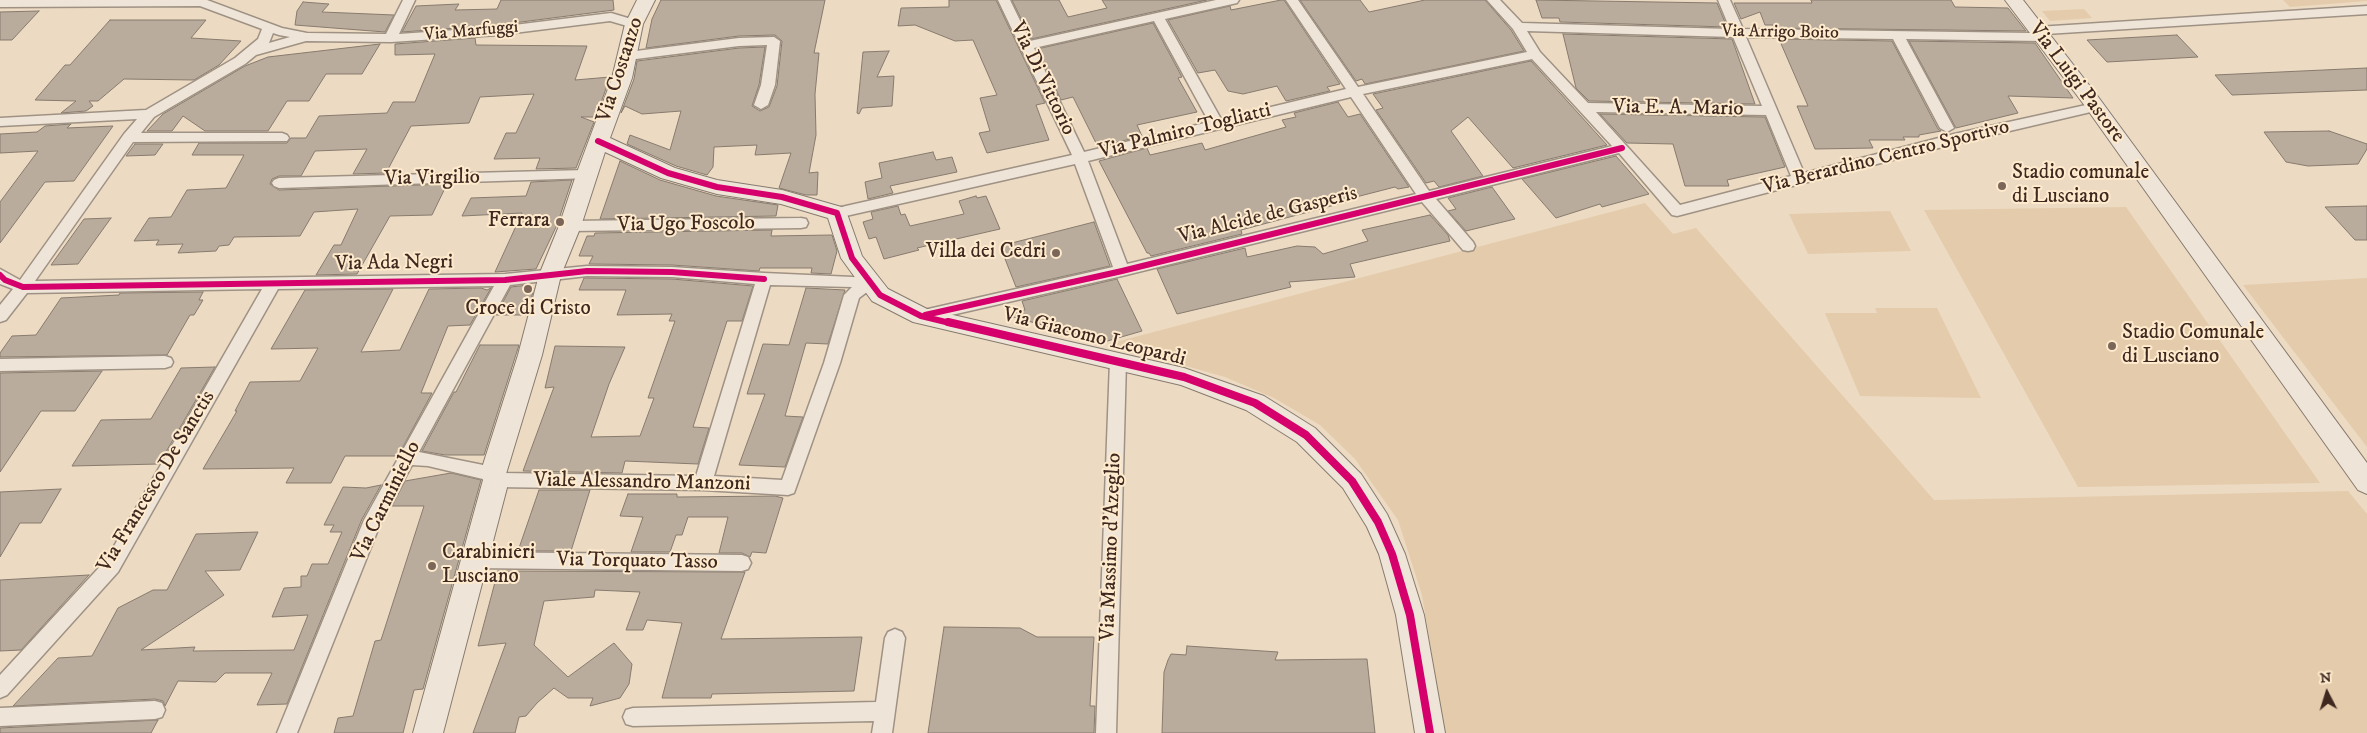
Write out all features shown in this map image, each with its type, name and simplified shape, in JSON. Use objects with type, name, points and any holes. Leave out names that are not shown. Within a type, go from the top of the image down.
[{"type":"street","points":[[391,38],[409,0]]},
{"type":"street","name":"Via Costanzo","points":[[598,142],[628,56],[634,24],[646,0]]},
{"type":"street","name":"Via Di Vittorio","points":[[1004,0],[1080,158],[1122,271]]},
{"type":"street","points":[[1025,46],[1233,0]]},
{"type":"street","points":[[1292,0],[1424,196],[1468,246]]},
{"type":"street","points":[[1493,0],[1518,27],[1535,54],[1622,148]]},
{"type":"street","points":[[1724,0],[1800,180]]},
{"type":"street","name":"Via Luigi Pastore","points":[[2014,0],[2095,107],[2367,483]]},
{"type":"street","points":[[0,3],[202,1],[269,27],[264,41],[240,61],[149,114],[129,137],[23,287],[0,316]]},
{"type":"street","points":[[2039,34],[2367,10]]},
{"type":"street","points":[[1158,16],[1217,124]]},
{"type":"street","name":"Via Marfuggi","points":[[269,27],[307,37],[391,38],[498,31],[611,17],[634,24]]},
{"type":"street","name":"Via Arrigo Boito","points":[[1518,27],[1739,33],[2039,34]]},
{"type":"street","points":[[1897,35],[1947,128]]},
{"type":"street","name":"Via Marfuggi","points":[[252,52],[307,37]]},
{"type":"street","points":[[628,56],[738,42],[774,41],[768,85],[761,105]]},
{"type":"street","name":"Via Palmiro Togliatti","points":[[836,213],[1080,158],[1353,92],[1535,54]]},
{"type":"street","name":"Via E. A. Mario","points":[[1584,107],[1771,111]]},
{"type":"street","name":"Via Berardino Centro Sportivo","points":[[1622,148],[1677,211],[1954,140],[2095,107]]},
{"type":"street","points":[[0,122],[149,114]]},
{"type":"street","points":[[129,137],[282,138]]},
{"type":"street","points":[[428,733],[550,275],[570,226],[598,142],[668,173],[717,187],[782,197],[836,213]]},
{"type":"street","name":"Via Alcide de Gasperis","points":[[921,316],[1122,271],[1622,148]]},
{"type":"street","name":"Via Virgilio","points":[[279,183],[586,175]]},
{"type":"street","name":"Via Giacomo Leopardi","points":[[836,213],[852,258],[880,295],[921,316],[1118,360],[1184,377],[1255,403],[1306,435],[1352,481],[1378,522],[1394,563],[1410,615],[1430,733]]},
{"type":"street","name":"Via Ugo Foscolo","points":[[570,226],[801,223]]},
{"type":"street","name":"Via Ada Negri","points":[[23,287],[505,280],[587,271],[672,272],[764,279],[870,282]]},
{"type":"street","points":[[0,276],[23,287]]},
{"type":"street","points":[[703,483],[764,279]]},
{"type":"street","name":"Via Carminiello","points":[[287,733],[374,520],[505,280]]},
{"type":"street","name":"Viale Alessandro Manzoni","points":[[407,458],[436,460],[495,477],[703,483],[788,488],[832,363],[852,295],[870,282]]},
{"type":"street","name":"Via Francesco De Sanctis","points":[[0,689],[112,566],[273,284]]},
{"type":"street","name":"Via Massimo d'Azeglio","points":[[1106,733],[1118,360]]},
{"type":"street","points":[[0,365],[165,362]]},
{"type":"street","name":"Via Torquato Tasso","points":[[473,560],[742,563]]},
{"type":"street","points":[[882,733],[896,638]]},
{"type":"street","points":[[0,717],[155,710]]},
{"type":"street","points":[[633,717],[885,711]]},
{"type":"shaded area","points":[[2283,0],[2367,0],[2367,1],[2290,7]]},
{"type":"shaded area","points":[[2084,9],[2092,18],[2050,21],[2042,11]]},
{"type":"shaded area","points":[[1645,203],[1673,234],[1696,228],[1934,500],[2348,491],[2367,514],[2367,733],[1445,733],[1422,595],[1398,520],[1355,459],[1320,425],[1274,398],[1225,377],[1108,344]]},
{"type":"shaded area","name":"Stadio Comunale di Lusciano","points":[[2126,207],[2320,483],[2078,487],[1924,210]]},
{"type":"shaded area","points":[[1890,211],[1911,251],[1808,254],[1789,214]]},
{"type":"shaded area","points":[[2367,278],[2367,447],[2243,285]]},
{"type":"shaded area","points":[[1875,308],[1937,308],[1981,398],[1860,396],[1825,313],[1877,313]]},
{"type":"building","points":[[501,0],[613,0],[614,10],[498,25],[402,32],[416,6],[459,4],[455,10],[497,9]]},
{"type":"building","points":[[661,0],[825,0],[814,53],[819,53],[815,94],[816,135],[809,173],[818,172],[817,195],[806,195],[779,188],[791,153],[755,155],[757,145],[714,147],[713,167],[707,175],[676,166],[627,144],[630,135],[670,150],[681,111],[642,114],[625,106],[621,113],[634,79],[637,61],[739,48],[765,47],[759,85],[752,106],[760,111],[769,107],[777,86],[782,41],[775,35],[739,36],[646,48],[652,19]]},
{"type":"building","points":[[949,0],[996,0],[1045,103],[1036,105],[1049,140],[987,153],[979,133],[990,131],[980,98],[997,95],[973,40],[955,41],[915,25],[898,26],[901,8],[949,7]]},
{"type":"building","points":[[1012,0],[1059,0],[1068,17],[1107,8],[1102,0],[1207,0],[1031,39]]},
{"type":"building","points":[[1284,0],[1340,84],[1327,87],[1330,91],[1286,101],[1277,86],[1243,94],[1228,91],[1215,70],[1198,73],[1168,20],[1230,6],[1231,10]]},
{"type":"building","points":[[1300,0],[1360,0],[1369,12],[1425,0],[1485,0],[1511,30],[1524,51],[1365,84],[1362,79],[1356,81]]},
{"type":"building","points":[[1536,0],[1717,3],[1727,27],[1560,22],[1559,18],[1542,18]]},
{"type":"building","points":[[1811,0],[1951,0],[1955,7],[2008,8],[2026,31],[1774,28],[1773,25],[1765,25],[1760,12],[1741,19],[1734,3],[1812,3]]},
{"type":"building","points":[[303,2],[329,4],[322,12],[394,15],[385,32],[295,25],[297,11]]},
{"type":"building","points":[[39,11],[12,40],[0,40],[0,12]]},
{"type":"building","points":[[110,20],[206,20],[191,38],[241,41],[219,65],[194,80],[124,79],[98,101],[89,101],[93,106],[86,111],[61,113],[76,101],[35,100],[65,65],[70,65]]},
{"type":"building","points":[[1153,23],[1182,77],[1178,78],[1197,112],[1137,125],[1142,136],[1098,147],[1073,97],[1061,100],[1037,49]]},
{"type":"building","points":[[1563,34],[1732,39],[1755,104],[1589,101],[1576,88]]},
{"type":"building","points":[[2177,35],[2198,57],[2107,62],[2087,40]]},
{"type":"building","points":[[475,38],[476,45],[587,46],[575,80],[610,77],[596,117],[581,117],[594,122],[576,168],[536,169],[540,158],[494,159],[506,133],[516,133],[534,94],[480,97],[469,123],[411,126],[386,173],[353,174],[367,149],[315,151],[301,176],[279,176],[272,179],[270,184],[279,190],[447,184],[432,215],[390,216],[357,274],[316,275],[334,245],[341,245],[358,209],[314,212],[300,236],[234,237],[229,245],[219,246],[216,251],[178,253],[183,244],[156,245],[159,240],[134,241],[149,218],[171,217],[187,190],[226,188],[244,155],[192,155],[199,143],[287,143],[291,138],[306,138],[319,116],[387,113],[393,102],[415,102],[435,54],[395,55],[395,44]]},
{"type":"building","points":[[1779,39],[1892,41],[1938,129],[1941,131],[1919,135],[1919,137],[1903,137],[1905,140],[1869,140],[1873,148],[1815,149],[1797,106],[1808,106]]},
{"type":"building","points":[[1909,41],[2035,43],[2073,98],[2008,96],[2018,113],[1956,128]]},
{"type":"building","points":[[380,44],[362,74],[326,74],[309,101],[287,101],[268,131],[205,131],[183,116],[172,131],[147,131],[163,114],[245,66],[268,57]]},
{"type":"building","points":[[889,51],[877,77],[894,76],[892,106],[862,108],[859,114],[857,113],[863,52]]},
{"type":"building","points":[[1531,61],[1607,145],[1513,168],[1468,117],[1451,131],[1483,176],[1439,187],[1434,181],[1426,183],[1376,110],[1383,108],[1373,94]]},
{"type":"building","points":[[2367,68],[2367,90],[2232,95],[2215,75]]},
{"type":"building","points":[[1338,102],[1348,117],[1360,114],[1409,187],[1398,189],[1395,187],[1356,197],[1357,199],[1241,230],[1242,234],[1151,256],[1147,253],[1099,161],[1147,148],[1150,155],[1202,143],[1205,150],[1286,127],[1282,120],[1296,117],[1294,113]]},
{"type":"building","points":[[1600,114],[1765,117],[1785,167],[1727,180],[1729,186],[1685,186],[1673,144],[1627,143]]},
{"type":"building","points":[[71,124],[67,128],[113,126],[74,181],[45,182],[0,243],[0,202],[38,151],[0,153],[0,134],[37,132],[45,126]]},
{"type":"building","points":[[2329,131],[2367,144],[2367,149],[2358,164],[2308,166],[2286,162],[2264,132]]},
{"type":"building","points":[[135,144],[163,144],[155,155],[126,156]]},
{"type":"building","points":[[933,152],[936,160],[952,157],[957,172],[890,186],[893,193],[868,199],[865,182],[882,178],[879,163]]},
{"type":"building","points":[[1616,156],[1649,194],[1602,207],[1600,204],[1556,218],[1522,179]]},
{"type":"building","points":[[620,161],[660,180],[716,196],[778,205],[776,216],[600,219]]},
{"type":"building","points":[[572,180],[557,225],[536,269],[495,272],[522,213],[462,216],[471,198],[526,196],[531,182]]},
{"type":"building","points":[[1492,187],[1515,219],[1466,231],[1448,211],[1456,209],[1448,198]]},
{"type":"building","points":[[976,196],[977,198],[986,196],[1000,229],[917,248],[919,250],[884,259],[876,237],[869,239],[863,222],[873,219],[871,212],[898,206],[901,215],[905,214],[910,226],[964,214],[959,201]]},
{"type":"building","points":[[2367,206],[2367,240],[2355,240],[2325,207]]},
{"type":"building","points":[[1430,215],[1448,235],[1450,241],[1350,264],[1355,277],[1289,282],[1291,287],[1177,314],[1157,269],[1245,248],[1247,257],[1297,246],[1315,247],[1323,254],[1368,241],[1362,230]]},
{"type":"building","points":[[111,218],[78,264],[51,265],[84,219]]},
{"type":"building","name":"Villa dei Cedri","points":[[1094,222],[1110,266],[1016,287],[1000,246]]},
{"type":"building","points":[[772,230],[771,236],[832,235],[837,251],[831,274],[811,273],[812,268],[760,268],[759,271],[672,265],[589,264],[593,256],[579,256],[587,236],[594,236],[595,233]]},
{"type":"building","points":[[584,278],[672,279],[753,286],[742,321],[727,321],[693,427],[709,428],[698,464],[625,461],[622,473],[523,471],[554,387],[545,388],[555,346],[625,347],[609,384],[591,437],[640,436],[654,398],[648,398],[675,321],[669,321],[672,314],[617,315],[626,290],[579,290]]},
{"type":"building","name":"Villa dei Cedri","points":[[1117,279],[1142,331],[1104,342],[1006,315],[1025,310],[1022,301]]},
{"type":"building","points":[[528,285],[526,288],[534,288],[527,315],[496,315],[511,287]]},
{"type":"building","points":[[481,288],[487,290],[491,288],[470,325],[448,326],[421,393],[432,393],[398,456],[345,456],[331,483],[286,483],[294,468],[203,469],[237,411],[235,411],[250,382],[300,381],[318,348],[271,349],[305,290],[393,289],[361,352],[400,350],[429,289]]},
{"type":"building","points":[[806,288],[845,290],[828,344],[806,343],[785,416],[803,417],[785,467],[739,465],[765,394],[747,394],[763,344],[789,345]]},
{"type":"building","points":[[203,292],[199,300],[203,300],[194,315],[190,315],[167,355],[0,357],[0,353],[12,336],[36,335],[61,298],[119,295],[120,293]]},
{"type":"building","points":[[480,345],[519,345],[484,455],[445,455],[422,451],[454,392],[456,392]]},
{"type":"building","points":[[215,367],[159,464],[72,466],[101,420],[151,419],[181,368]]},
{"type":"building","points":[[102,371],[75,411],[41,411],[0,472],[0,373]]},
{"type":"building","points":[[451,473],[481,480],[423,689],[414,690],[403,733],[334,733],[338,718],[353,716],[375,641],[381,640],[424,506],[392,506],[405,481]]},
{"type":"building","points":[[381,485],[362,519],[287,704],[257,705],[272,673],[225,673],[216,682],[178,681],[165,706],[163,701],[155,699],[13,706],[58,658],[92,656],[118,608],[153,590],[167,590],[196,534],[258,532],[240,570],[205,571],[224,595],[141,650],[195,647],[193,651],[294,650],[308,615],[272,617],[284,588],[301,587],[301,576],[307,576],[312,564],[328,564],[342,532],[330,532],[334,525],[324,525],[343,487],[366,488]]},
{"type":"building","points":[[61,489],[41,523],[20,523],[0,557],[0,492]]},
{"type":"building","points":[[539,490],[590,490],[571,551],[518,551]]},
{"type":"building","points":[[628,494],[677,494],[677,497],[775,496],[783,498],[766,553],[752,552],[750,557],[742,553],[719,553],[728,517],[688,517],[682,535],[676,535],[670,552],[631,552],[643,517],[620,516]]},
{"type":"building","points":[[498,571],[745,572],[721,639],[862,637],[854,691],[712,694],[711,698],[662,698],[682,623],[647,620],[643,630],[626,630],[640,592],[595,590],[594,597],[544,601],[534,645],[568,677],[614,643],[632,664],[629,684],[620,698],[590,706],[593,698],[568,698],[554,688],[526,716],[519,717],[515,733],[473,733],[506,643],[478,646]]},
{"type":"building","points":[[89,575],[21,650],[0,651],[0,580]]},
{"type":"building","points":[[944,627],[1020,628],[1037,637],[1094,637],[1090,706],[1095,706],[1094,733],[928,733]]},
{"type":"building","points":[[1187,646],[1278,652],[1275,660],[1367,659],[1375,733],[1162,733],[1164,672],[1171,654],[1186,655]]},
{"type":"building","points":[[158,720],[151,733],[0,733],[0,728]]},
{"type":"cycle path","points":[[598,141],[668,173],[717,187],[782,197],[837,213],[852,258],[880,295],[921,316],[1184,377],[1255,403],[1306,435],[1352,481],[1378,522],[1392,554],[1410,615],[1430,733]]},
{"type":"cycle path","points":[[925,315],[1122,271],[1622,148]]},
{"type":"cycle path","points":[[0,275],[5,280],[23,287],[505,280],[587,271],[672,272],[764,279]]},
{"type":"place","name":"Stadio comunale di Lusciano","points":[[2002,186]]},
{"type":"place","name":"Ferrara","points":[[560,222]]},
{"type":"place","name":"Villa dei Cedri","points":[[1056,253]]},
{"type":"place","name":"Croce di Cristo","points":[[528,289]]},
{"type":"place","name":"Stadio Comunale di Lusciano","points":[[2112,346]]},
{"type":"place","name":"Carabinieri Lusciano","points":[[432,566]]}]
